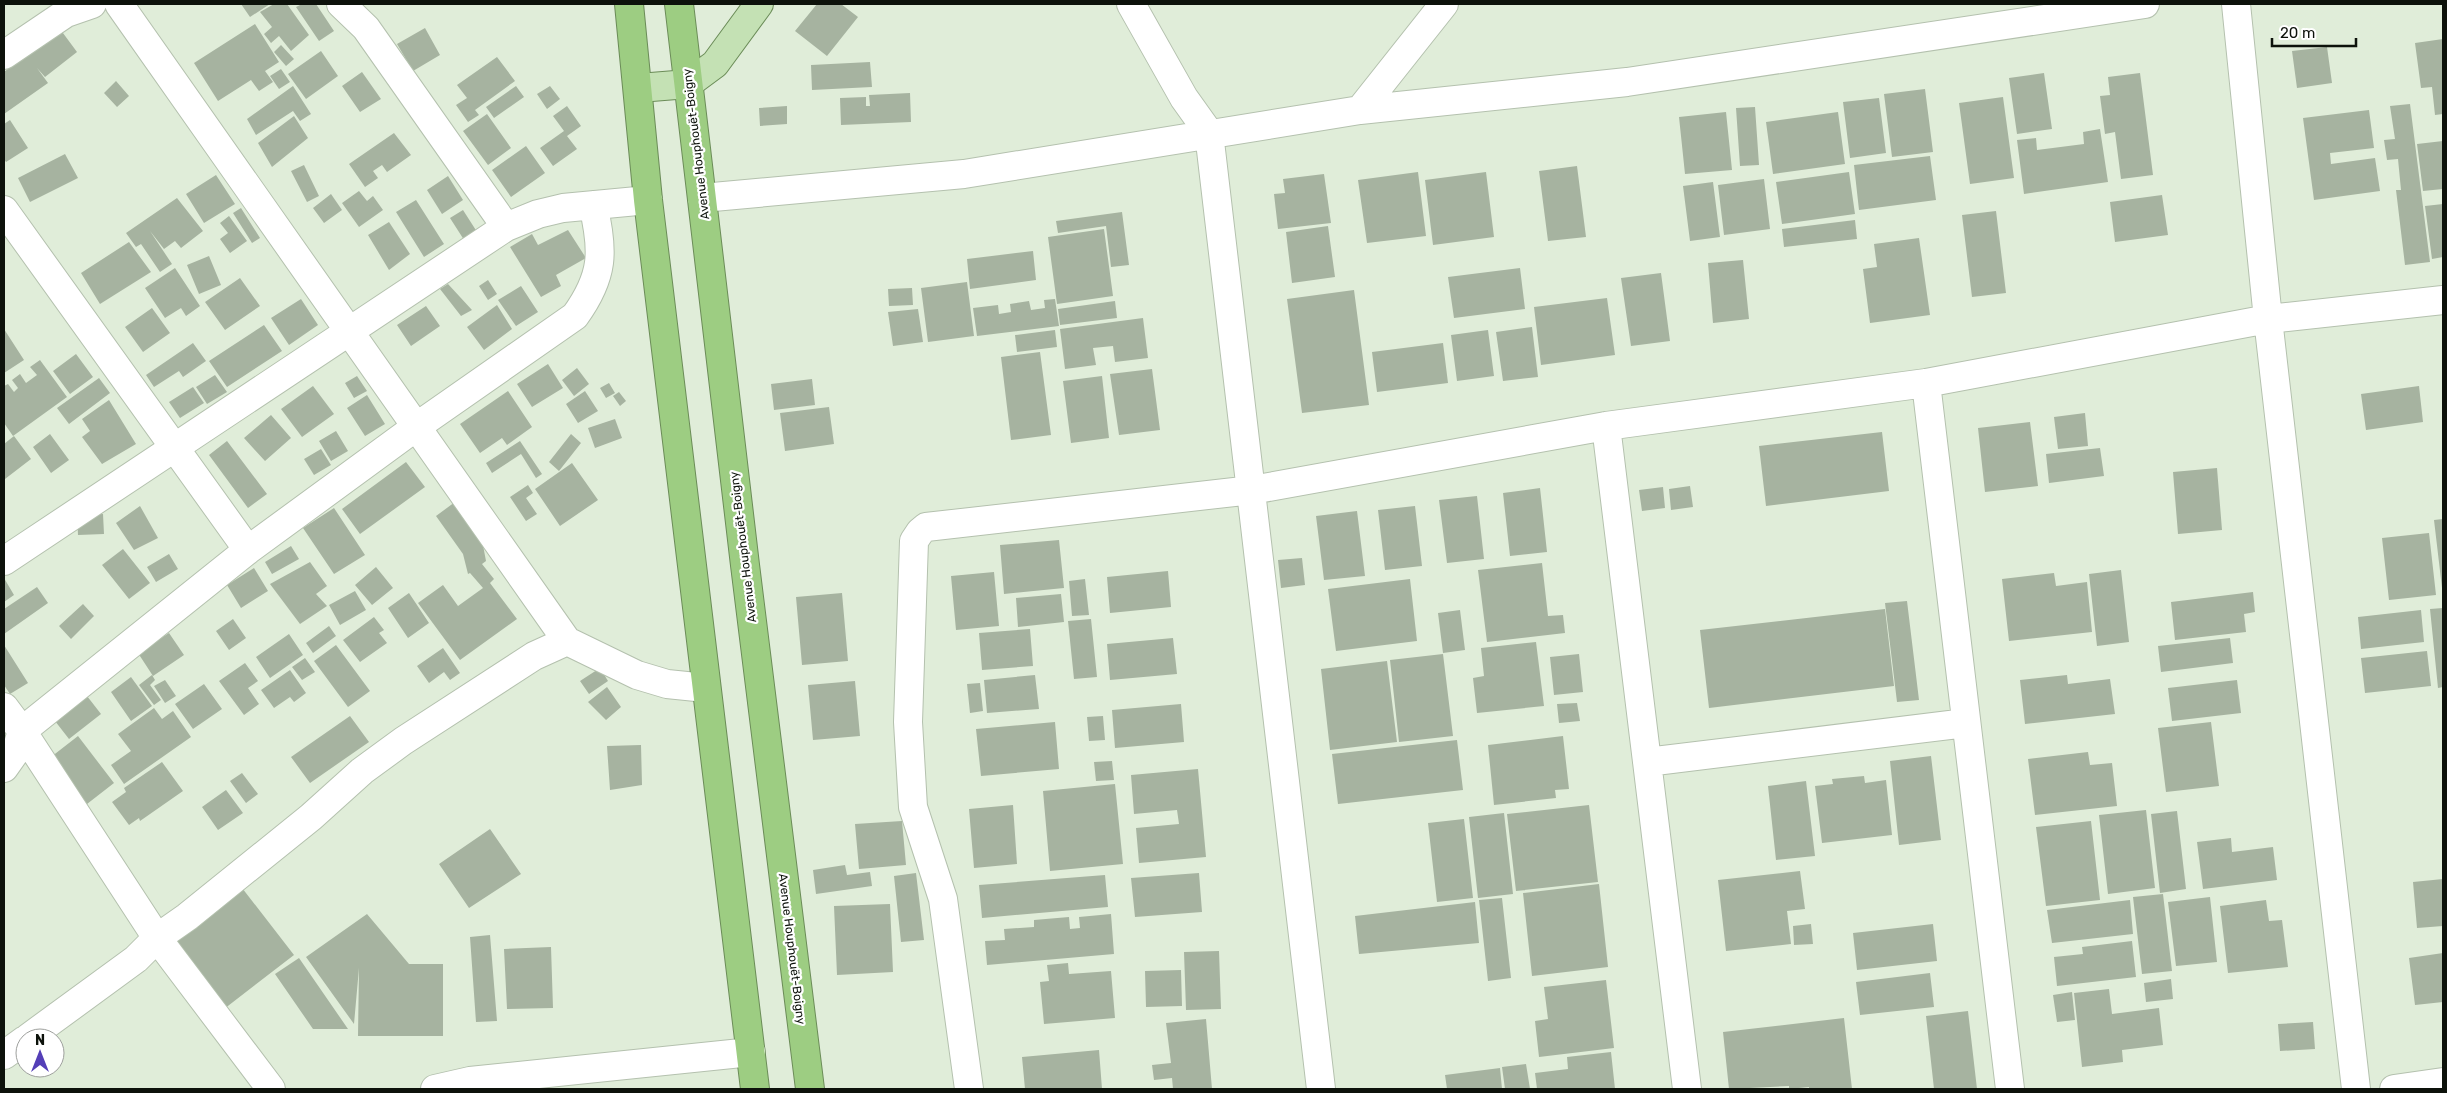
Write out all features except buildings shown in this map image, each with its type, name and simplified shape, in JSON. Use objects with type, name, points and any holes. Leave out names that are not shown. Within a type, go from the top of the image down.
[{"type":"highway","points":[[629,4],[639,88],[648,200],[756,1089]]},
{"type":"highway","name":"Avenue Houphouët-Boigny","points":[[679,4],[810,1089]]},
{"type":"main road","points":[[639,88],[688,84],[715,64],[758,4]]},
{"type":"street","points":[[4,55],[66,13],[92,4]]},
{"type":"street","points":[[119,4],[567,641],[637,675],[667,684],[706,688]]},
{"type":"street","points":[[341,4],[366,28],[506,227]]},
{"type":"street","points":[[1131,4],[1184,98],[1209,133],[1321,1089]]},
{"type":"street","points":[[1360,110],[1444,4]]},
{"type":"street","points":[[702,198],[964,174],[1360,110],[1627,82],[2145,4]]},
{"type":"street","points":[[2236,4],[2268,319],[2356,1089]]},
{"type":"street","points":[[4,561],[174,450],[349,330],[506,227],[538,214],[563,208],[648,200]]},
{"type":"street","points":[[4,768],[16,752],[22,731],[248,550],[416,427],[575,316],[590,295],[601,264],[600,232],[593,205]]},
{"type":"street","points":[[4,210],[174,450],[248,550]]},
{"type":"street","points":[[969,1089],[943,899],[913,807],[908,722],[914,541],[926,527],[1252,490],[1606,426],[1926,383],[2268,319],[2443,300]]},
{"type":"street","points":[[1926,383],[2010,1089]]},
{"type":"street","points":[[1606,426],[1687,1089]]},
{"type":"street","points":[[41,1028],[136,960],[157,938],[323,807],[362,771],[403,741],[534,656],[567,641]]},
{"type":"street","points":[[4,707],[22,731],[157,938],[271,1089]]},
{"type":"street","points":[[1647,762],[1966,723]]},
{"type":"street","points":[[4,1055],[15,1047]]},
{"type":"street","points":[[434,1089],[470,1081],[752,1052]]},
{"type":"street","points":[[2394,1089],[2443,1082]]}]
